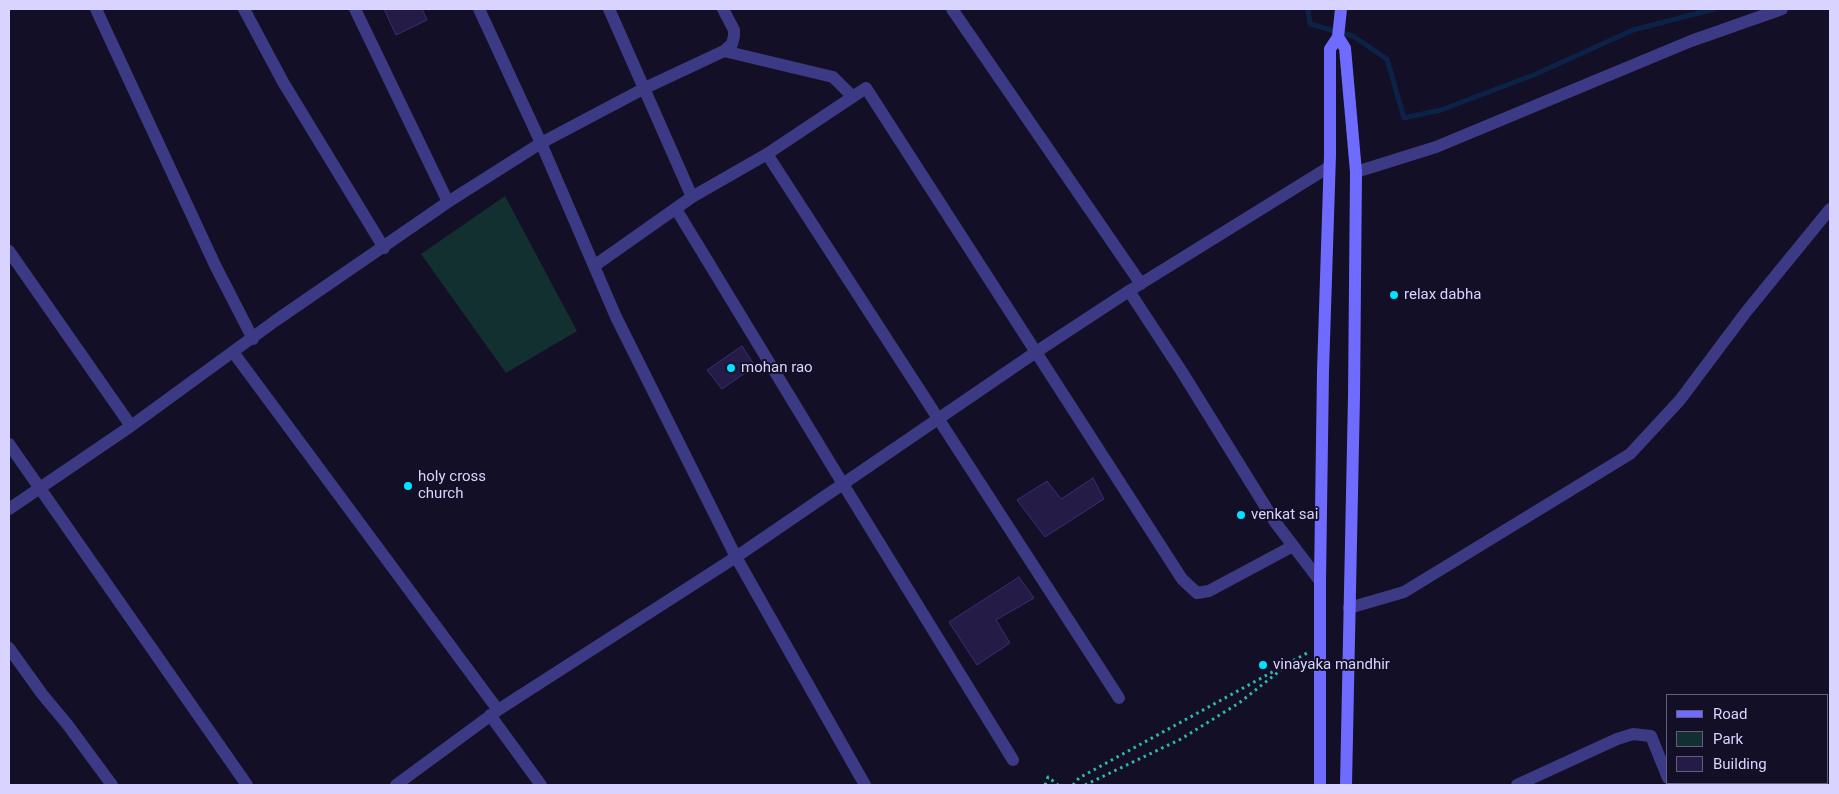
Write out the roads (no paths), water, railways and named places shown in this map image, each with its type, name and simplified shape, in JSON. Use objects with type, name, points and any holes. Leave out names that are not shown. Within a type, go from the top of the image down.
[{"type":"street","points":[[96,9],[215,265],[253,338]]},
{"type":"street","points":[[244,9],[283,82],[384,248]]},
{"type":"street","points":[[355,9],[448,202]]},
{"type":"street","points":[[479,9],[541,143],[616,317],[736,558],[865,785]]},
{"type":"street","points":[[609,9],[692,197]]},
{"type":"street","points":[[9,509],[131,426],[275,321],[384,248],[448,202],[541,143],[645,88],[724,51],[732,44],[734,30],[723,9]]},
{"type":"street","points":[[952,9],[1141,284]]},
{"type":"street","points":[[1320,785],[1320,581],[1330,49],[1338,36],[1341,9]]},
{"type":"street","points":[[1356,172],[1436,148],[1691,41],[1782,9]]},
{"type":"street","points":[[1338,36],[1345,48],[1356,172],[1354,396],[1346,785]]},
{"type":"street","points":[[724,51],[833,77],[853,97]]},
{"type":"street","points":[[594,266],[692,197],[767,154],[866,88],[1182,579],[1197,593],[1209,591],[1293,546]]},
{"type":"street","points":[[767,154],[1119,698]]},
{"type":"street","points":[[399,784],[494,712],[736,558],[1036,352],[1141,284],[1329,168]]},
{"type":"street","points":[[676,209],[1013,760]]},
{"type":"street","points":[[1349,608],[1404,592],[1630,454],[1680,400],[1746,312],[1830,209]]},
{"type":"street","points":[[9,251],[131,426]]},
{"type":"street","points":[[1130,291],[1275,522],[1320,581]]},
{"type":"street","points":[[233,352],[494,712],[541,785]]},
{"type":"street","points":[[9,444],[247,785]]},
{"type":"street","points":[[9,648],[112,785]]},
{"type":"street","points":[[1517,785],[1617,739],[1633,734],[1651,736],[1666,773]]},
{"type":"waterway","points":[[1308,9],[1310,24],[1353,36],[1387,59],[1404,118],[1441,110],[1536,74],[1633,30],[1714,9]]},
{"type":"place","name":"relax dabha","points":[[1394,295]]},
{"type":"place","name":"mohan rao","points":[[731,368]]},
{"type":"place","name":"holy cross church","points":[[408,486]]},
{"type":"place","name":"venkat sai","points":[[1241,515]]},
{"type":"place","name":"vinayaka mandhir","points":[[1263,665]]}]
